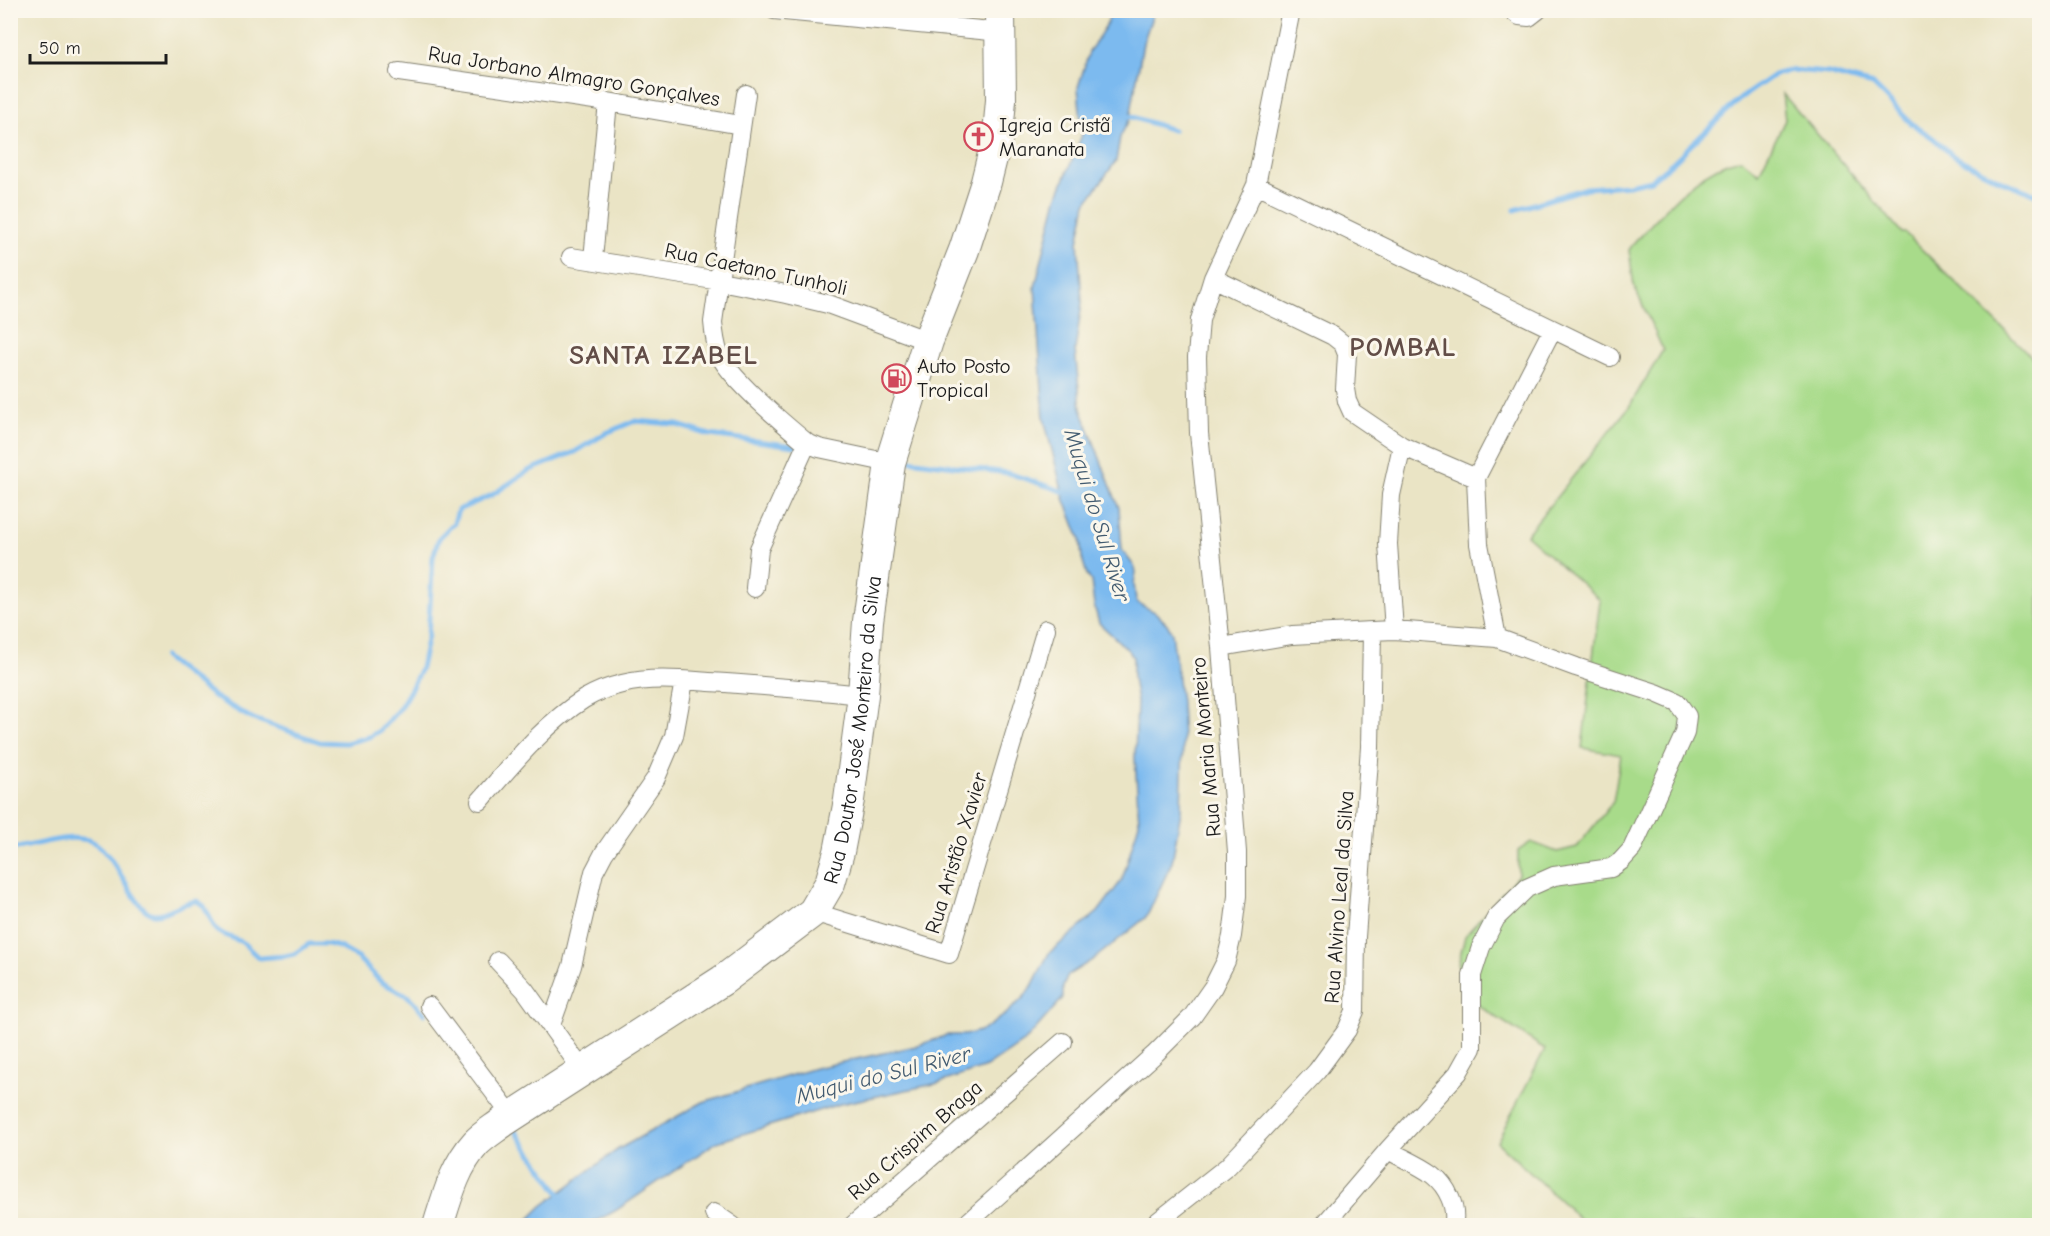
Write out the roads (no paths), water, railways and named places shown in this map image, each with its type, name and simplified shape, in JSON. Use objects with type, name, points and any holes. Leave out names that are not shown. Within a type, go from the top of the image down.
[{"type":"main road","name":"Rua Doutor José Monteiro da Silva","points":[[438,1226],[460,1164],[477,1142],[512,1116],[723,980],[813,912],[830,883],[839,852],[849,800],[863,695],[868,621],[890,463],[928,340],[964,250],[986,182],[998,134],[1001,100],[1000,34]]},
{"type":"street","points":[[774,10],[1000,34]]},
{"type":"street","name":"Rua Maria Monteiro","points":[[964,1226],[1154,1055],[1192,1017],[1213,987],[1226,961],[1237,896],[1237,852],[1221,647],[1198,433],[1197,357],[1200,320],[1213,278],[1257,176],[1291,10]]},
{"type":"street","points":[[1512,10],[1519,15],[1529,17],[1538,10]]},
{"type":"street","name":"Rua Jorbano Almagro Gonçalves","points":[[399,72],[608,102],[741,125]]},
{"type":"street","points":[[746,94],[713,322],[715,342],[720,356],[732,374],[807,443],[819,448],[890,463]]},
{"type":"street","points":[[593,259],[608,102]]},
{"type":"street","points":[[1257,176],[1552,330],[1610,357]]},
{"type":"street","name":"Rua Caetano Tunholi","points":[[571,257],[720,281],[828,304],[928,340]]},
{"type":"street","points":[[1213,278],[1333,336],[1343,344],[1347,354],[1345,389],[1347,401],[1353,412],[1402,446],[1476,478]]},
{"type":"street","points":[[1497,638],[1479,544],[1476,478],[1552,330]]},
{"type":"street","points":[[755,588],[759,549],[807,443]]},
{"type":"street","points":[[1394,630],[1388,544],[1391,495],[1402,446]]},
{"type":"street","name":"Rua Aristão Xavier","points":[[813,912],[949,954],[1046,629]]},
{"type":"street","points":[[1221,647],[1292,635],[1394,630],[1497,638],[1677,702],[1687,716],[1685,733],[1632,849],[1621,861],[1611,868],[1554,876],[1527,888],[1496,918],[1481,947],[1472,975],[1472,1048],[1458,1073],[1323,1226]]},
{"type":"street","name":"Rua Alvino Leal da Silva","points":[[1152,1226],[1228,1166],[1317,1071],[1347,1030],[1355,1011],[1356,937],[1370,747],[1372,631]]},
{"type":"street","points":[[480,801],[535,740],[584,699],[624,683],[666,680],[760,685],[863,695]]},
{"type":"street","points":[[551,1025],[572,966],[594,872],[604,853],[656,778],[674,736],[684,681]]},
{"type":"street","points":[[498,961],[525,990],[583,1071]]},
{"type":"street","points":[[429,1006],[512,1116]]},
{"type":"street","name":"Rua Crispim Braga","points":[[852,1226],[1063,1042]]},
{"type":"street","points":[[1388,1150],[1434,1176],[1452,1199],[1453,1226]]},
{"type":"street","points":[[714,1213],[732,1226]]},
{"type":"water","name":"Muqui do Sul River","points":[[1111,11],[1154,11],[1143,43],[1130,118],[1120,137],[1116,161],[1086,203],[1078,242],[1082,302],[1075,350],[1081,409],[1119,508],[1122,550],[1136,572],[1134,584],[1136,600],[1155,612],[1172,633],[1181,702],[1183,739],[1181,811],[1172,862],[1149,912],[1145,918],[1094,959],[1068,975],[1063,987],[1063,998],[1026,1040],[986,1067],[939,1083],[840,1104],[717,1142],[615,1211],[589,1225],[523,1225],[542,1206],[617,1150],[703,1102],[815,1068],[916,1046],[948,1035],[965,1035],[983,1030],[1006,1014],[1024,997],[1049,953],[1098,912],[1122,880],[1139,823],[1135,758],[1137,702],[1133,678],[1133,657],[1099,623],[1091,581],[1082,558],[1080,539],[1064,498],[1044,419],[1035,287],[1057,198],[1082,135],[1078,87],[1089,52],[1107,24]]},
{"type":"waterway","points":[[1515,210],[1586,188],[1628,185],[1651,180],[1741,98],[1774,75],[1791,70],[1828,73],[1873,85],[1912,124],[1933,138],[1953,156],[2004,182],[2040,196]]},
{"type":"waterway","points":[[1126,115],[1173,130]]},
{"type":"waterway","points":[[164,657],[216,698],[251,718],[320,742],[346,743],[369,737],[380,730],[399,709],[421,668],[428,635],[433,557],[439,538],[454,523],[458,510],[492,495],[528,471],[575,452],[606,433],[635,421],[674,424],[710,435],[802,447]]},
{"type":"waterway","name":"Muqui do Sul River","points":[[901,459],[1008,473],[1068,493]]},
{"type":"waterway","points":[[10,849],[59,839],[88,840],[98,845],[107,854],[146,911],[159,914],[197,901],[204,906],[220,933],[242,942],[259,958],[294,954],[309,944],[328,944],[339,947],[358,958],[381,982],[408,996],[425,1014]]},
{"type":"waterway","points":[[512,1126],[562,1197]]},
{"type":"place","name":"Igreja Cristã Maranata","points":[[978,137]]},
{"type":"place","name":"Auto Posto Tropical","points":[[896,378]]},
{"type":"district","name":"POMBAL","points":[[1403,347]]},
{"type":"district","name":"SANTA IZABEL","points":[[664,355]]}]
